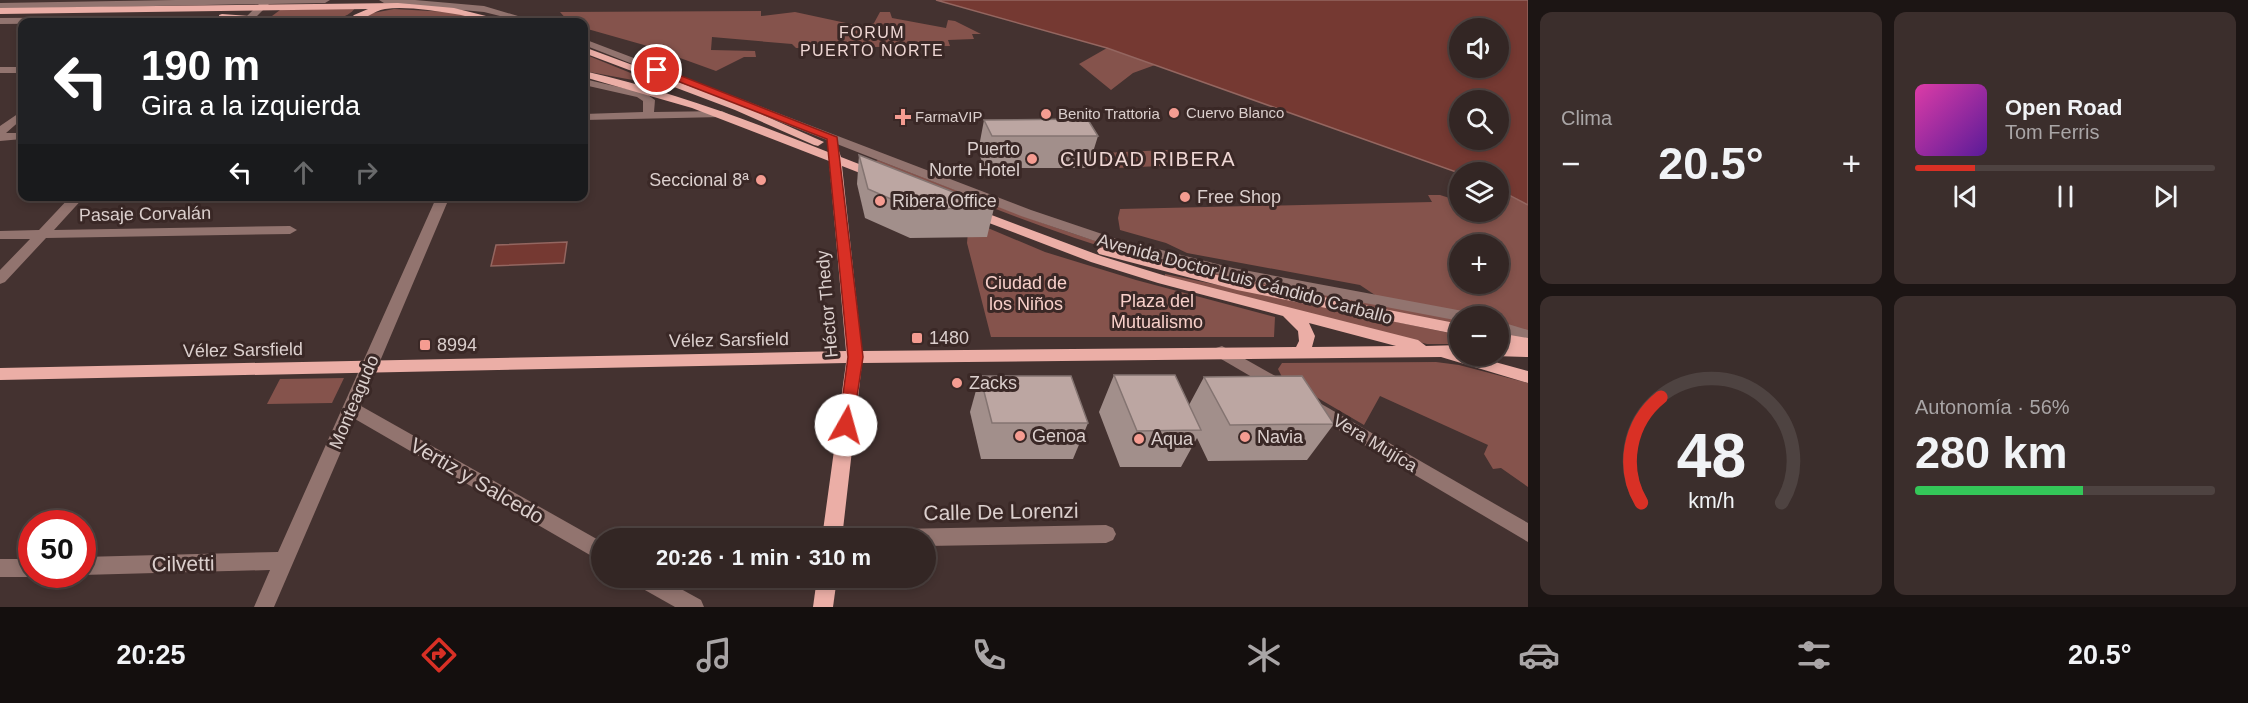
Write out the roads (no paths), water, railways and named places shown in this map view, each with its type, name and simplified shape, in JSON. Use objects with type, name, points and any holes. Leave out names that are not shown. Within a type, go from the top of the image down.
[{"type":"main road","points":[[141,2],[154,8]]},
{"type":"main road","points":[[0,11],[154,8],[265,2],[397,2],[486,18]]},
{"type":"main road","points":[[358,18],[368,12],[397,2]]},
{"type":"main road","points":[[454,11],[479,8]]},
{"type":"main road","points":[[0,16],[65,17],[146,14],[214,18]]},
{"type":"main road","name":"Avenida Doctor Luis Cándido Carballo","points":[[588,51],[739,108],[1013,219],[1110,253],[1237,285],[1449,328]]},
{"type":"main road","name":"Avenida Doctor Luis Cándido Carballo","points":[[588,75],[644,87],[722,114],[834,148],[897,183]]},
{"type":"main road","name":"Héctor Thedy","points":[[833,528],[855,357],[834,148]]},
{"type":"main road","name":"Avenida Doctor Luis Cándido Carballo","points":[[962,207],[1096,259],[1163,280],[1438,351],[1528,377]]},
{"type":"main road","points":[[1285,312],[1302,325],[1308,334],[1308,342],[1301,352]]},
{"type":"main road","points":[[1509,340],[1528,344]]},
{"type":"main road","name":"Vélez Sarsfield","points":[[0,374],[855,357],[1449,351]]},
{"type":"main road","points":[[1509,351],[1528,351]]},
{"type":"main road","points":[[823,607],[826,588]]},
{"type":"street","points":[[0,5],[7,0]]},
{"type":"street","points":[[0,5],[325,0]]},
{"type":"street","points":[[384,0],[479,8],[518,18]]},
{"type":"street","points":[[479,8],[498,0]]},
{"type":"street","points":[[250,18],[265,2]]},
{"type":"street","points":[[49,18],[82,18]]},
{"type":"street","points":[[0,21],[18,20]]},
{"type":"street","name":"Avenida Doctor Luis Cándido Carballo","points":[[588,44],[834,148],[1120,244],[1233,273],[1449,313]]},
{"type":"street","points":[[0,70],[18,70]]},
{"type":"street","points":[[588,83],[641,95],[649,100],[648,116]]},
{"type":"street","points":[[588,117],[722,114]]},
{"type":"street","points":[[0,134],[18,118]]},
{"type":"street","points":[[0,134],[18,136]]},
{"type":"street","points":[[0,279],[74,201]]},
{"type":"street","name":"Monteagudo","points":[[264,607],[442,201]]},
{"type":"street","name":"Pasaje Corvalán","points":[[0,235],[290,230]]},
{"type":"street","points":[[1509,330],[1528,336]]},
{"type":"street","name":"Vera Mujíca","points":[[1222,352],[1528,533]]},
{"type":"street","name":"Vertiz y Salcedo","points":[[352,408],[591,547]]},
{"type":"street","name":"Calle De Lorenzi","points":[[936,537],[1106,534]]},
{"type":"street","name":"Cilvetti","points":[[96,566],[284,561]]},
{"type":"street","points":[[0,568],[18,568]]},
{"type":"street","points":[[661,588],[694,607]]},
{"type":"place","name":"Cuervo Blanco","points":[[1174,113]]},
{"type":"place","name":"Benito Trattoria","points":[[1046,114]]},
{"type":"place","name":"FarmaVIP","points":[[903,117]]},
{"type":"place","name":"Puerto Norte Hotel","points":[[1032,159]]},
{"type":"place","name":"Seccional 8ª","points":[[761,180]]},
{"type":"place","name":"Free Shop","points":[[1185,197]]},
{"type":"place","name":"Ribera Office","points":[[880,201]]},
{"type":"place","name":"1480","points":[[917,338]]},
{"type":"place","name":"8994","points":[[425,345]]},
{"type":"place","name":"Zacks","points":[[957,383]]},
{"type":"place","name":"Genoa","points":[[1020,436]]},
{"type":"place","name":"Navia","points":[[1245,437]]},
{"type":"place","name":"Aqua","points":[[1139,439]]},
{"type":"district","name":"FORUM PUERTO NORTE","points":[[872,41]]},
{"type":"district","name":"CIUDAD RIBERA","points":[[1148,159]]},
{"type":"park label","name":"Ciudad de los Niños","points":[[1026,293]]},
{"type":"park label","name":"Plaza del Mutualismo","points":[[1157,311]]}]
